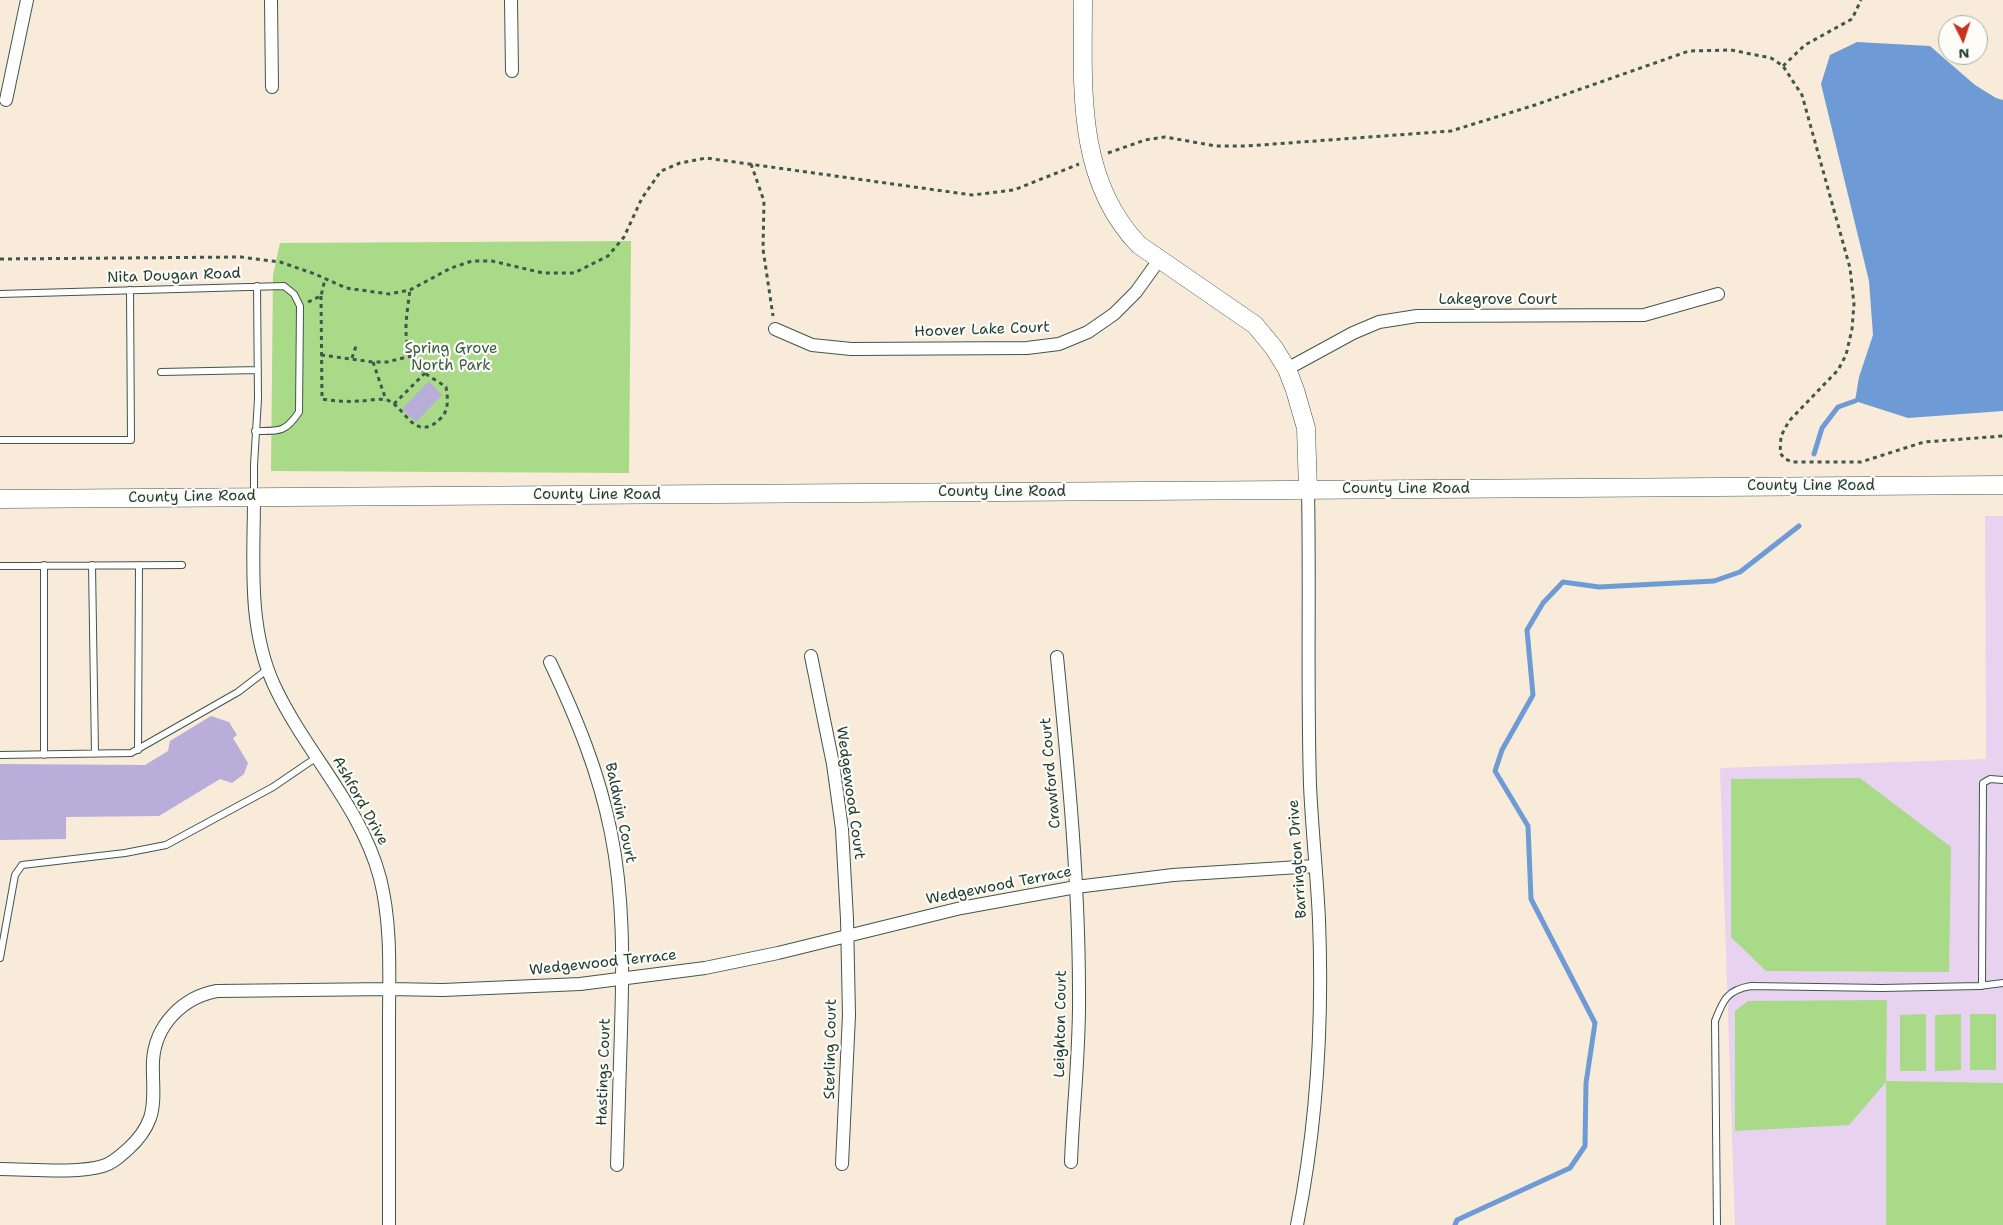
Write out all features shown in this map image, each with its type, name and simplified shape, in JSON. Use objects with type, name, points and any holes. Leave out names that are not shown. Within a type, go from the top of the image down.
[{"type":"main road","points":[[1083,0],[1083,102],[1088,137],[1098,178],[1108,204],[1127,233],[1139,245],[1255,325],[1274,348],[1287,369],[1306,428],[1308,490]]},
{"type":"main road","name":"County Line Road","points":[[0,499],[2003,485]]},
{"type":"street","points":[[6,100],[27,0]]},
{"type":"street","points":[[271,0],[272,86]]},
{"type":"street","points":[[512,0],[512,71]]},
{"type":"street","name":"Hoover Lake Court","points":[[775,329],[812,345],[851,349],[1027,348],[1059,344],[1088,332],[1114,314],[1136,292],[1159,260]]},
{"type":"street","name":"Lakegrove Court","points":[[1287,369],[1353,333],[1379,322],[1418,316],[1644,315],[1718,294]]},
{"type":"street","name":"Barrington Drive","points":[[1297,1225],[1309,1155],[1319,1044],[1319,920],[1310,765],[1308,490]]},
{"type":"street","name":"Ashford Drive","points":[[254,497],[255,613],[268,669],[289,713],[347,803],[370,847],[380,879],[386,912],[389,989],[389,1225]]},
{"type":"street","name":"Wedgewood Court","points":[[811,656],[833,764],[839,810],[847,935]]},
{"type":"street","name":"Crawford Court","points":[[1057,657],[1076,886]]},
{"type":"street","name":"Baldwin Court","points":[[550,662],[576,715],[591,756],[611,834],[618,886],[622,980]]},
{"type":"street","name":"Wedgewood Terrace","points":[[0,1169],[88,1169],[105,1165],[117,1158],[128,1149],[146,1127],[150,1118],[153,1059],[157,1040],[166,1023],[177,1010],[192,999],[218,991],[526,988],[622,980],[705,968],[778,953],[962,908],[1076,886],[1173,875],[1315,866]]},
{"type":"street","name":"Leighton Court","points":[[1071,1162],[1077,1074],[1079,993],[1076,886]]},
{"type":"street","name":"Sterling Court","points":[[842,1164],[847,1093],[849,1015],[847,935]]},
{"type":"street","name":"Hastings Court","points":[[617,1165],[622,980]]},
{"type":"lane","name":"Nita Dougan Road","points":[[0,294],[257,286],[258,400],[255,431],[254,497]]},
{"type":"lane","points":[[255,431],[277,431],[290,426],[299,412],[300,306],[294,294],[284,286],[257,286]]},
{"type":"lane","points":[[0,440],[131,440],[130,290]]},
{"type":"lane","points":[[161,372],[258,370]]},
{"type":"lane","points":[[0,566],[182,564]]},
{"type":"lane","points":[[44,565],[44,755]]},
{"type":"lane","points":[[92,565],[95,754]]},
{"type":"lane","points":[[138,750],[139,565]]},
{"type":"lane","points":[[0,755],[131,753],[238,692],[268,669]]},
{"type":"lane","points":[[0,958],[15,875],[22,865],[125,853],[166,845],[273,787],[317,757]]},
{"type":"lane","points":[[1982,986],[1983,783],[1990,779],[2003,780]]},
{"type":"lane","points":[[1716,1225],[1715,1021],[1721,1003],[1730,993],[1737,989],[1751,986],[1882,988],[1982,986],[2003,983]]},
{"type":"path","points":[[1782,66],[1805,45],[1852,20],[1861,0]]},
{"type":"path","points":[[751,164],[764,201],[763,249],[775,329]]},
{"type":"path","points":[[325,279],[321,296],[322,399],[342,402],[386,400],[394,404],[406,419],[418,426],[429,426],[440,419],[445,411],[448,399],[446,387],[420,369],[411,356],[405,333],[410,290]]},
{"type":"path","points":[[300,306],[321,296]]},
{"type":"path","points":[[352,358],[356,346]]},
{"type":"path","points":[[321,354],[373,362],[387,362],[411,356]]},
{"type":"path","points":[[373,362],[386,400]]},
{"type":"path","points":[[394,404],[426,373]]},
{"type":"shaded area","points":[[1985,516],[2003,516],[2003,1225],[1735,1225],[1720,768],[1986,759]]},
{"type":"green space","name":"Spring Grove North Park","points":[[631,241],[629,473],[271,471],[273,275],[280,243]]},
{"type":"green space","points":[[1860,778],[1951,847],[1949,972],[1766,971],[1731,937],[1731,779]]},
{"type":"green space","points":[[1887,1000],[1886,1081],[2003,1083],[2003,1225],[1886,1225],[1886,1082],[1849,1125],[1735,1131],[1735,1011],[1748,1001]]},
{"type":"green space","points":[[1926,1014],[1926,1071],[1900,1071],[1900,1015]]},
{"type":"green space","points":[[1961,1014],[1961,1070],[1935,1071],[1935,1015]]},
{"type":"green space","points":[[1970,1014],[1996,1014],[1996,1070],[1970,1070]]},
{"type":"water","points":[[1857,42],[1930,46],[1938,53],[1938,65],[1952,65],[1975,85],[1996,98],[2003,100],[2003,411],[1908,418],[1855,401],[1859,377],[1873,335],[1869,281],[1821,84],[1830,55]]},
{"type":"building","points":[[429,381],[442,395],[416,422],[402,409]]},
{"type":"building","points":[[211,716],[229,722],[237,735],[233,738],[248,763],[244,774],[232,783],[220,779],[159,816],[66,817],[66,839],[0,840],[0,764],[145,765],[168,751],[170,741]]},
{"type":"waterway","points":[[1814,454],[1822,428],[1838,407],[1855,401]]},
{"type":"waterway","points":[[1455,1225],[1457,1220],[1570,1168],[1585,1146],[1586,1083],[1595,1023],[1531,899],[1528,826],[1495,771],[1502,750],[1533,695],[1527,630],[1543,603],[1563,582],[1599,587],[1714,581],[1740,572],[1799,526]]}]
